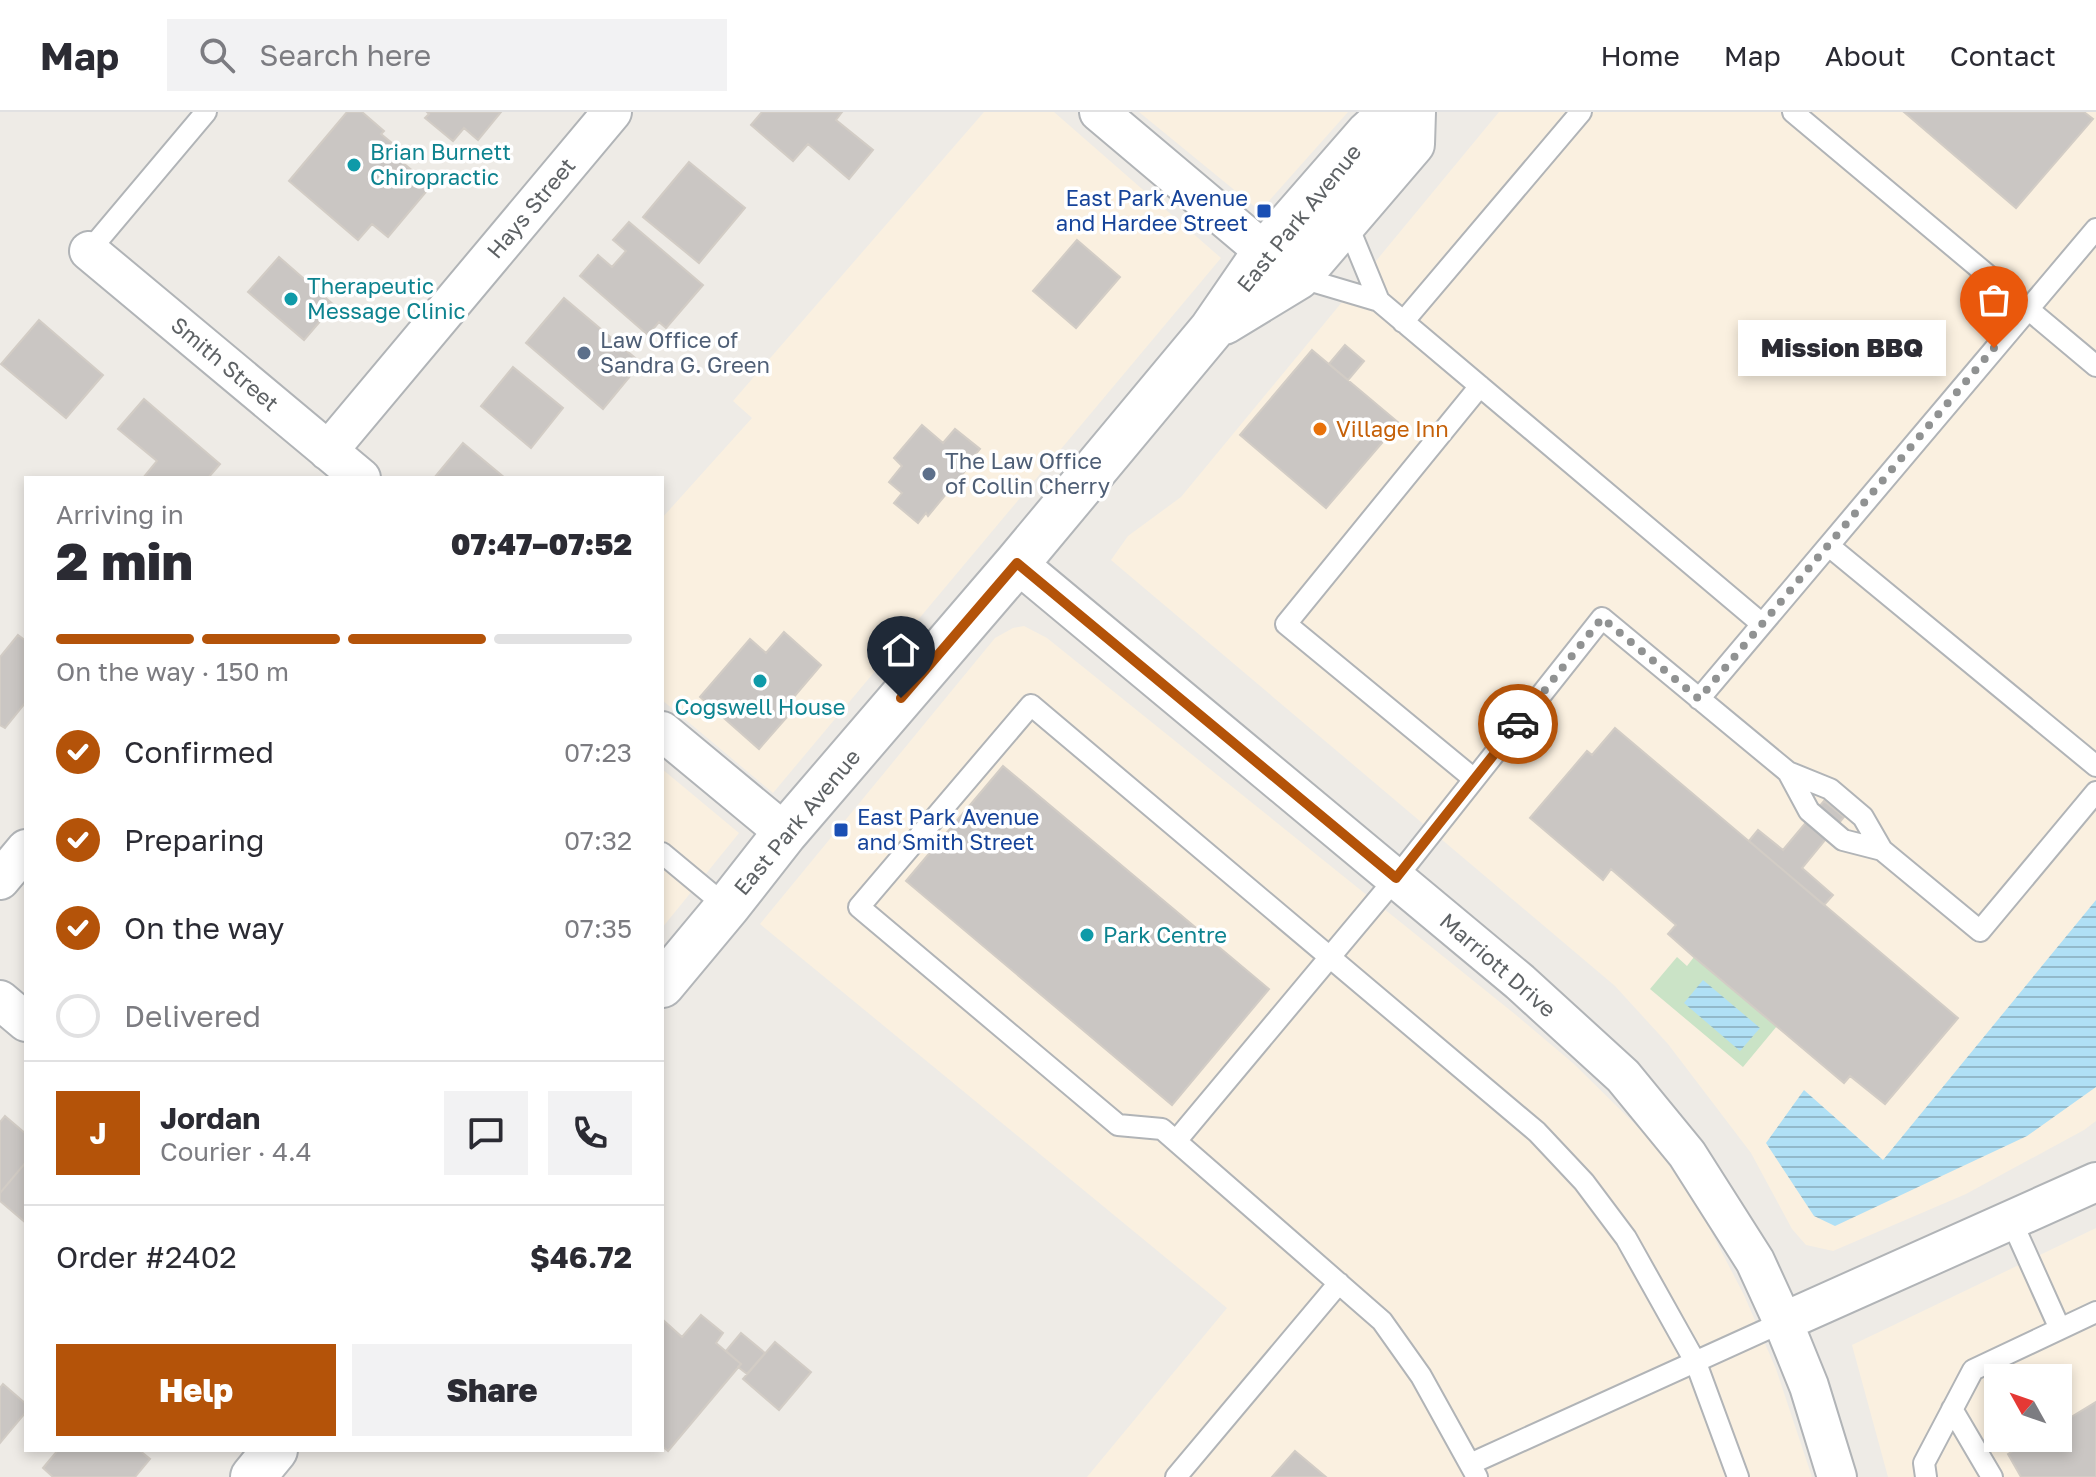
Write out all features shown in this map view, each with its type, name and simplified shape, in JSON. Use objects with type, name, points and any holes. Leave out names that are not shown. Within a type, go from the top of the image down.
[{"type":"street","name":"Hays Street","points":[[344,468],[612,112]]},
{"type":"street","points":[[1099,112],[1282,264]]},
{"type":"street","name":"East Park Avenue","points":[[1282,264],[1368,134],[1392,112]]},
{"type":"street","name":"East Park Avenue","points":[[664,983],[785,833],[1017,563],[1212,329],[1282,264],[1346,221],[1412,144],[1413,112]]},
{"type":"street","name":"Smith Street","points":[[89,251],[344,468]]},
{"type":"street","name":"Marriott Drive","points":[[1017,563],[1520,982],[1623,1076],[1687,1154],[1755,1261],[1809,1386],[1837,1477]]},
{"type":"street","points":[[664,733],[785,833]]},
{"type":"street","points":[[0,880],[24,851]]},
{"type":"street","points":[[0,1000],[24,1020]]},
{"type":"street","points":[[1783,1322],[2096,1182]]},
{"type":"street","points":[[253,1477],[273,1452]]},
{"type":"lane","points":[[89,251],[206,112]]},
{"type":"lane","points":[[1403,322],[1581,112]]},
{"type":"lane","points":[[1793,112],[2096,366]]},
{"type":"lane","points":[[1346,221],[1379,301]]},
{"type":"lane","points":[[1699,699],[2096,229]]},
{"type":"lane","points":[[1282,264],[1379,301],[1762,624]]},
{"type":"lane","points":[[1474,779],[1286,624],[1480,386]]},
{"type":"lane","points":[[1829,546],[2096,766]]},
{"type":"lane","points":[[1176,1141],[1396,878],[1602,618],[1788,772],[1830,789],[1863,817],[1882,850],[1980,931],[2096,792]]},
{"type":"lane","points":[[1738,1477],[1696,1363],[1626,1238],[1584,1182],[1537,1132],[1031,705],[859,907],[1118,1125],[1162,1129],[1382,1321],[1421,1376],[1474,1471],[1696,1363],[1783,1322]]},
{"type":"lane","points":[[1788,772],[1809,811],[1843,840],[1882,850]]},
{"type":"lane","points":[[664,855],[727,907]]},
{"type":"lane","points":[[2011,1220],[2060,1329]]},
{"type":"lane","points":[[1176,1477],[1339,1283]]},
{"type":"lane","points":[[1926,1477],[1924,1463],[1973,1370],[2096,1312]]},
{"type":"lane","points":[[1952,1409],[1992,1477]]},
{"type":"shaded area","points":[[984,112],[1054,112],[1221,258],[773,793],[664,702],[664,516],[752,418],[733,401]]},
{"type":"shaded area","points":[[1139,112],[1348,112],[1260,211]]},
{"type":"shaded area","points":[[1499,112],[2096,112],[2096,1121],[1966,1194],[1833,1251],[1806,1245],[1792,1229],[1751,1153],[1668,1044],[1615,986],[1111,560],[1128,536],[1181,497]]},
{"type":"shaded area","points":[[1024,626],[1047,638],[1516,1015],[1574,1064],[1655,1144],[1704,1218],[1744,1295],[1776,1369],[1812,1477],[1087,1477],[1227,1308],[760,924],[995,638]]},
{"type":"shaded area","points":[[664,771],[739,833],[664,926]]},
{"type":"shaded area","points":[[2096,1228],[2096,1477],[1888,1477],[1852,1345]]},
{"type":"green space","points":[[1677,957],[1687,966],[1694,957],[1777,1026],[1743,1067],[1650,989]]},
{"type":"water","points":[[2096,900],[2096,1087],[2027,1136],[1835,1226],[1814,1216],[1766,1143],[1804,1090],[1883,1160]]},
{"type":"water","points":[[1703,980],[1760,1028],[1740,1051],[1684,1003]]},
{"type":"building","name":"Brian Burnett Chiropractic","points":[[347,112],[362,112],[384,131],[381,134],[392,143],[386,149],[431,186],[388,237],[372,224],[358,240],[289,181]]},
{"type":"building","points":[[427,112],[501,112],[478,140],[464,128],[453,141],[425,118],[429,114]]},
{"type":"building","points":[[762,112],[842,112],[836,120],[873,150],[849,179],[808,144],[793,161],[751,125]]},
{"type":"building","points":[[1904,112],[2084,112],[2093,119],[2016,208]]},
{"type":"building","points":[[689,162],[745,208],[699,263],[643,217]]},
{"type":"building","points":[[629,222],[703,285],[666,328],[659,322],[648,335],[580,276],[598,255],[612,267],[626,251],[613,240]]},
{"type":"building","points":[[1077,240],[1120,277],[1076,328],[1033,291]]},
{"type":"building","name":"Therapeutic Message Clinic","points":[[279,257],[334,305],[304,340],[248,292]]},
{"type":"building","name":"Law Office of Sandra G. Green","points":[[564,298],[641,363],[603,409],[526,343]]},
{"type":"building","points":[[39,320],[103,375],[66,418],[1,364]]},
{"type":"building","points":[[1345,345],[1364,361],[1348,380],[1329,364]]},
{"type":"building","name":"Village Inn","points":[[1312,350],[1399,423],[1326,508],[1240,435]]},
{"type":"building","points":[[513,367],[563,408],[531,448],[481,406]]},
{"type":"building","points":[[144,399],[220,464],[210,476],[145,476],[157,461],[118,429]]},
{"type":"building","name":"The Law Office of Collin Cherry","points":[[922,425],[943,443],[955,429],[980,449],[928,516],[926,513],[918,523],[894,503],[902,493],[889,482],[902,466],[894,458]]},
{"type":"building","points":[[463,443],[503,476],[436,476]]},
{"type":"building","name":"Cogswell House","points":[[784,632],[821,665],[787,705],[793,710],[759,749],[700,697],[750,639],[766,653]]},
{"type":"building","points":[[18,635],[24,640],[24,704],[5,728],[0,725],[0,657]]},
{"type":"building","points":[[1615,728],[1958,1018],[1885,1104],[1850,1076],[1844,1083],[1694,957],[1668,934],[1676,925],[1611,869],[1603,880],[1530,818],[1587,751],[1592,755]]},
{"type":"building","name":"Park Centre","points":[[1003,766],[1269,989],[1172,1105],[906,881]]},
{"type":"building","points":[[1824,801],[1844,817],[1802,868],[1833,895],[1824,905],[1749,841],[1758,830],[1783,850]]},
{"type":"building","points":[[5,1116],[24,1132],[24,1164],[0,1193],[0,1122]]},
{"type":"building","points":[[24,1164],[24,1221],[0,1201],[0,1193]]},
{"type":"building","points":[[701,1315],[723,1333],[716,1343],[741,1364],[668,1451],[664,1448],[664,1321],[682,1337]]},
{"type":"building","points":[[741,1333],[765,1353],[747,1374],[726,1351]]},
{"type":"building","points":[[775,1342],[811,1372],[779,1410],[743,1379]]},
{"type":"building","points":[[3,1384],[24,1402],[24,1414],[0,1443],[0,1388]]},
{"type":"building","points":[[2096,1402],[2096,1477],[2021,1477],[2008,1454],[2072,1452],[2072,1417]]},
{"type":"building","points":[[1295,1451],[1326,1477],[1272,1477]]},
{"type":"building","points":[[56,1452],[141,1452],[150,1459],[135,1477],[53,1477],[43,1468]]},
{"type":"way so far","points":[[1518,724],[1602,618],[1699,699],[1994,348]]},
{"type":"place","name":"Brian Burnett Chiropractic","points":[[354,165]]},
{"type":"place","name":"East Park Avenue and Hardee Street","points":[[1264,211]]},
{"type":"place","name":"Therapeutic Message Clinic","points":[[291,299]]},
{"type":"place","name":"Mission BBQ","points":[[1994,348]]},
{"type":"place","name":"Law Office of Sandra G. Green","points":[[584,353]]},
{"type":"place","name":"Village Inn","points":[[1320,429]]},
{"type":"place","name":"The Law Office of Collin Cherry","points":[[929,474]]},
{"type":"place","name":"Cogswell House","points":[[760,681]]},
{"type":"place","name":"East Park Avenue and Smith Street","points":[[841,830]]},
{"type":"place","name":"Park Centre","points":[[1087,935]]},
{"type":"route","points":[[901,698],[1017,563],[1396,878],[1518,724]]}]
